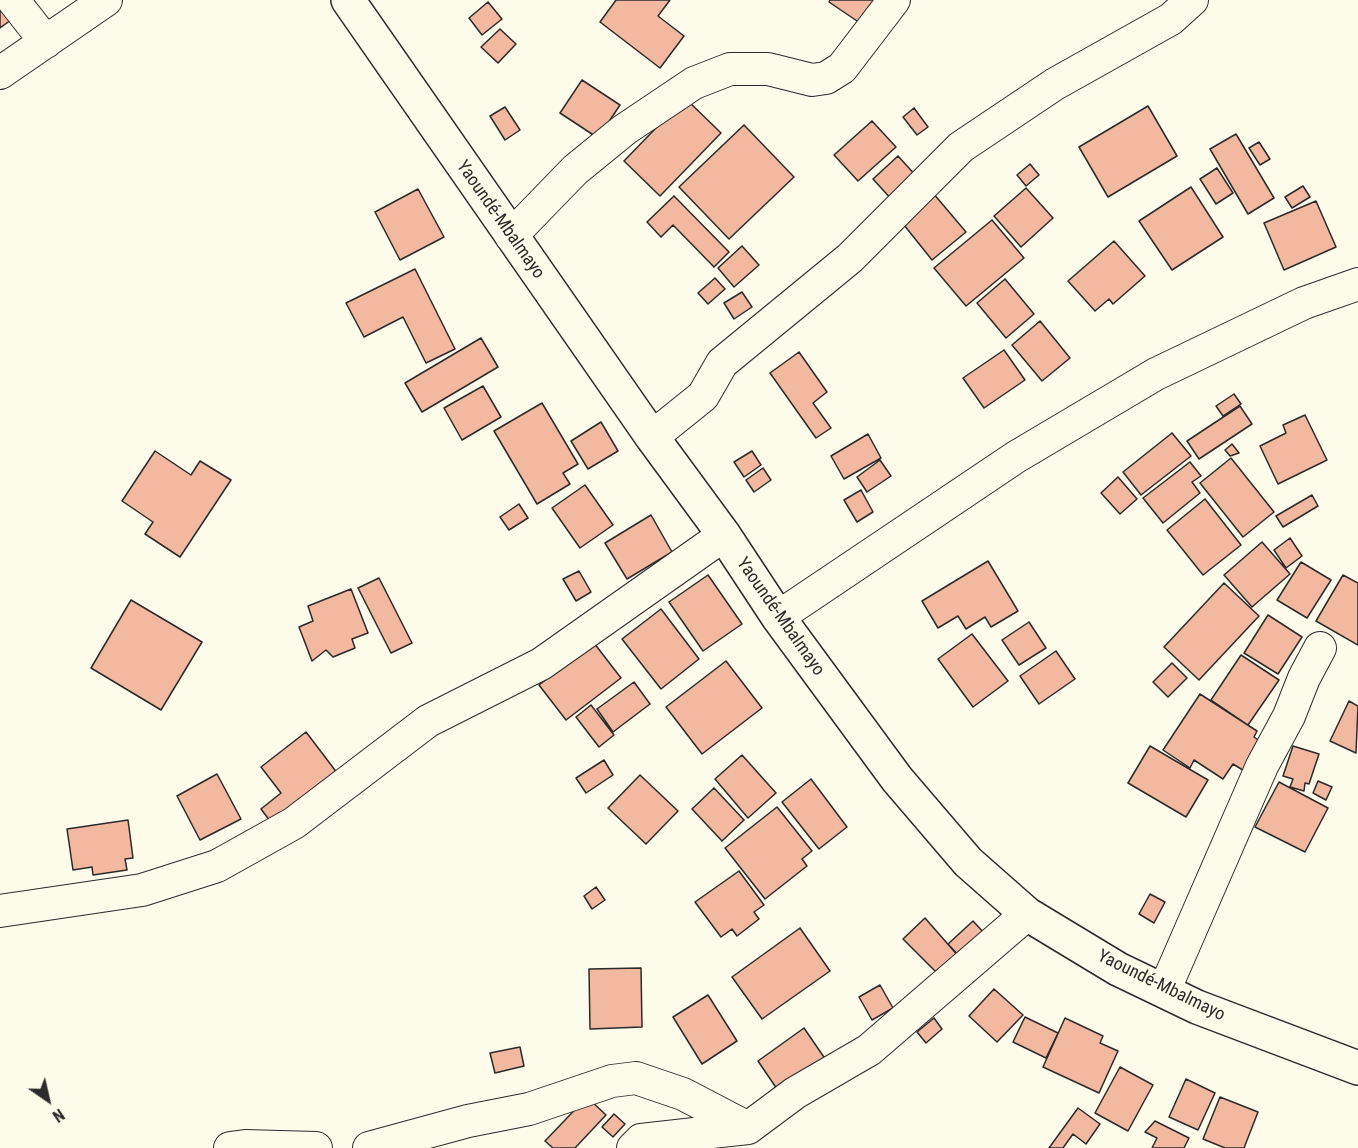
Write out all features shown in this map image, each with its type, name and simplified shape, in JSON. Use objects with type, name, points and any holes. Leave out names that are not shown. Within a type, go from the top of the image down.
[{"type":"highway","name":"Yaoundé-Mbalmayo","points":[[348,0],[652,437],[724,535],[778,617],[897,779],[968,862],[1027,914],[1118,969],[1164,991],[1292,1044],[1358,1068]]},
{"type":"street","points":[[13,0],[46,42]]},
{"type":"street","points":[[0,73],[106,0]]},
{"type":"street","points":[[511,236],[575,170],[624,130],[694,83],[730,69],[768,69],[812,80],[826,78],[842,68],[894,0]]},
{"type":"street","points":[[652,437],[703,396],[722,363],[850,258],[961,147],[1055,84],[1170,19],[1192,0]]},
{"type":"street","points":[[778,617],[1016,457],[1156,374],[1304,303],[1358,284]]},
{"type":"street","points":[[0,911],[142,890],[217,866],[294,823],[428,721],[541,664],[724,535]]},
{"type":"street","points":[[1164,991],[1262,766],[1289,716],[1304,678],[1320,648]]},
{"type":"street","points":[[633,1148],[641,1140],[748,1128],[795,1093],[868,1050],[1027,914]]},
{"type":"street","points":[[369,1148],[468,1120],[529,1109],[612,1081],[636,1078],[683,1094],[748,1128]]},
{"type":"street","points":[[230,1148],[316,1148]]},
{"type":"building","points":[[616,0],[670,0],[658,16],[684,36],[660,68],[600,22]]},
{"type":"building","points":[[830,0],[875,0],[860,23],[829,2]]},
{"type":"building","points":[[488,2],[502,19],[482,35],[469,18]]},
{"type":"building","points":[[0,6],[11,20],[0,28]]},
{"type":"building","points":[[500,29],[516,44],[498,63],[481,47]]},
{"type":"building","points":[[582,80],[620,105],[598,138],[560,113]]},
{"type":"building","points":[[685,98],[721,133],[660,196],[624,161]]},
{"type":"building","points":[[1148,106],[1177,156],[1108,197],[1079,147]]},
{"type":"building","points":[[505,107],[520,130],[505,140],[490,116]]},
{"type":"building","points":[[914,108],[928,127],[917,135],[903,117]]},
{"type":"building","points":[[872,121],[896,147],[858,181],[834,155]]},
{"type":"building","points":[[744,125],[794,177],[729,239],[679,187]]},
{"type":"building","points":[[1236,134],[1274,198],[1248,214],[1210,149]]},
{"type":"building","points":[[1259,142],[1270,159],[1260,165],[1249,148]]},
{"type":"building","points":[[898,156],[918,178],[893,201],[873,179]]},
{"type":"building","points":[[1030,164],[1039,175],[1026,186],[1017,175]]},
{"type":"building","points":[[1217,168],[1233,193],[1216,204],[1200,179]]},
{"type":"building","points":[[1303,186],[1310,197],[1292,208],[1285,197]]},
{"type":"building","points":[[1191,187],[1223,237],[1172,270],[1139,221]]},
{"type":"building","points":[[1026,188],[1053,218],[1021,247],[994,216]]},
{"type":"building","points":[[418,189],[444,237],[400,260],[375,212]]},
{"type":"building","points":[[933,193],[966,232],[932,260],[900,220]]},
{"type":"building","points":[[674,196],[729,252],[714,267],[673,225],[661,237],[647,222]]},
{"type":"building","points":[[1316,201],[1336,247],[1284,270],[1264,223]]},
{"type":"building","points":[[992,220],[1024,258],[966,306],[934,268]]},
{"type":"building","points":[[1114,241],[1145,276],[1113,304],[1109,299],[1095,311],[1068,281]]},
{"type":"building","points":[[742,246],[759,265],[734,287],[718,268]]},
{"type":"building","points":[[415,269],[455,349],[426,363],[403,317],[364,337],[346,303]]},
{"type":"building","points":[[715,278],[725,289],[708,304],[698,293]]},
{"type":"building","points":[[1005,279],[1034,314],[1006,338],[977,303]]},
{"type":"building","points":[[742,292],[752,307],[734,319],[724,303]]},
{"type":"building","points":[[1040,321],[1070,358],[1042,381],[1012,345]]},
{"type":"building","points":[[481,338],[498,367],[422,412],[405,383]]},
{"type":"building","points":[[1004,350],[1025,380],[984,408],[963,378]]},
{"type":"building","points":[[799,352],[827,392],[813,403],[831,428],[816,438],[770,373]]},
{"type":"building","points":[[483,386],[501,417],[462,440],[444,408]]},
{"type":"building","points":[[1234,394],[1241,404],[1223,416],[1216,406]]},
{"type":"building","points":[[542,403],[578,464],[563,473],[570,484],[537,504],[494,431]]},
{"type":"building","points":[[1240,406],[1252,424],[1199,459],[1187,441]]},
{"type":"building","points":[[1305,415],[1327,460],[1278,484],[1260,446],[1286,433],[1283,425]]},
{"type":"building","points":[[601,422],[618,451],[588,469],[571,441]]},
{"type":"building","points":[[1172,433],[1191,456],[1141,495],[1123,472]]},
{"type":"building","points":[[868,434],[881,458],[844,479],[831,456]]},
{"type":"building","points":[[1232,444],[1239,453],[1230,456],[1225,450]]},
{"type":"building","points":[[155,451],[191,475],[200,461],[231,480],[180,557],[145,534],[153,522],[122,501]]},
{"type":"building","points":[[752,451],[761,465],[744,477],[734,462]]},
{"type":"building","points":[[1231,458],[1274,512],[1243,537],[1200,483]]},
{"type":"building","points":[[880,460],[891,476],[867,492],[857,477]]},
{"type":"building","points":[[1190,462],[1201,476],[1192,482],[1200,493],[1163,523],[1143,498]]},
{"type":"building","points":[[763,468],[771,480],[754,492],[746,480]]},
{"type":"building","points":[[1118,477],[1137,499],[1120,514],[1101,493]]},
{"type":"building","points":[[585,485],[613,525],[580,548],[552,508]]},
{"type":"building","points":[[861,490],[873,512],[857,522],[844,500]]},
{"type":"building","points":[[1312,495],[1318,506],[1283,527],[1276,516]]},
{"type":"building","points":[[1205,499],[1241,545],[1203,575],[1167,530]]},
{"type":"building","points":[[519,504],[528,518],[509,530],[500,517]]},
{"type":"building","points":[[651,515],[672,552],[627,579],[605,543]]},
{"type":"building","points":[[1290,538],[1302,556],[1286,568],[1274,550]]},
{"type":"building","points":[[1262,542],[1290,574],[1252,607],[1224,575]]},
{"type":"building","points":[[988,561],[1018,611],[991,627],[985,617],[966,629],[958,616],[938,628],[922,601]]},
{"type":"building","points":[[1301,562],[1331,580],[1307,618],[1277,600]]},
{"type":"building","points":[[579,571],[591,592],[576,601],[563,579]]},
{"type":"building","points":[[708,575],[742,624],[703,651],[669,602]]},
{"type":"building","points":[[1343,575],[1358,583],[1358,645],[1316,621]]},
{"type":"building","points":[[379,578],[412,643],[391,653],[358,588]]},
{"type":"building","points":[[1224,583],[1259,616],[1199,680],[1164,647]]},
{"type":"building","points":[[351,589],[368,633],[352,639],[355,648],[333,657],[326,650],[312,661],[299,627],[313,621],[308,606]]},
{"type":"building","points":[[131,600],[202,642],[161,710],[91,668]]},
{"type":"building","points":[[661,609],[699,659],[661,689],[622,639]]},
{"type":"building","points":[[1268,615],[1302,637],[1278,674],[1244,653]]},
{"type":"building","points":[[1029,622],[1046,648],[1019,665],[1002,640]]},
{"type":"building","points":[[972,634],[1008,681],[973,707],[938,659]]},
{"type":"building","points":[[594,643],[621,678],[566,720],[539,685]]},
{"type":"building","points":[[1056,651],[1075,679],[1039,704],[1020,676]]},
{"type":"building","points":[[1241,655],[1279,680],[1248,725],[1211,700]]},
{"type":"building","points":[[726,661],[762,708],[702,754],[666,707]]},
{"type":"building","points":[[1172,663],[1187,678],[1168,697],[1153,682]]},
{"type":"building","points":[[634,682],[650,704],[613,732],[597,709]]},
{"type":"building","points":[[1200,694],[1257,731],[1254,737],[1264,744],[1246,772],[1233,764],[1223,779],[1194,760],[1190,768],[1163,750]]},
{"type":"building","points":[[1349,701],[1358,706],[1356,753],[1330,741]]},
{"type":"building","points":[[591,705],[614,735],[599,747],[576,717]]},
{"type":"building","points":[[306,732],[338,774],[273,825],[261,809],[281,793],[261,767]]},
{"type":"building","points":[[1150,746],[1208,780],[1186,817],[1128,783]]},
{"type":"building","points":[[1293,746],[1319,754],[1309,784],[1305,783],[1304,791],[1290,787],[1293,779],[1283,776]]},
{"type":"building","points":[[742,755],[776,793],[748,818],[715,779]]},
{"type":"building","points":[[604,760],[613,775],[586,793],[576,778]]},
{"type":"building","points":[[217,774],[241,819],[200,840],[177,796]]},
{"type":"building","points":[[640,775],[678,811],[646,844],[608,808]]},
{"type":"building","points":[[811,779],[847,827],[819,849],[782,802]]},
{"type":"building","points":[[1318,781],[1332,787],[1326,800],[1313,793]]},
{"type":"building","points":[[1279,782],[1328,808],[1305,852],[1255,827]]},
{"type":"building","points":[[714,788],[744,820],[722,841],[692,809]]},
{"type":"building","points":[[777,807],[812,851],[802,859],[807,866],[765,899],[725,848]]},
{"type":"building","points":[[128,820],[133,858],[125,859],[127,870],[93,875],[92,867],[73,870],[67,829]]},
{"type":"building","points":[[739,871],[764,905],[754,912],[759,919],[737,936],[732,929],[721,937],[695,902]]},
{"type":"building","points":[[596,887],[605,900],[592,909],[584,896]]},
{"type":"building","points":[[1150,894],[1165,902],[1154,923],[1139,914]]},
{"type":"building","points":[[925,918],[960,958],[941,977],[903,939]]},
{"type":"building","points":[[973,921],[986,935],[961,958],[948,944]]},
{"type":"building","points":[[800,928],[830,971],[762,1019],[732,977]]},
{"type":"building","points":[[641,968],[642,1027],[590,1029],[589,969]]},
{"type":"building","points":[[880,985],[893,1008],[872,1020],[859,997]]},
{"type":"building","points":[[994,989],[1023,1015],[997,1042],[969,1016]]},
{"type":"building","points":[[708,995],[737,1041],[702,1064],[673,1017]]},
{"type":"building","points":[[1025,1017],[1058,1033],[1046,1058],[1013,1042]]},
{"type":"building","points":[[934,1018],[942,1029],[926,1043],[917,1032]]},
{"type":"building","points":[[1065,1018],[1103,1036],[1100,1043],[1118,1051],[1099,1093],[1043,1067]]},
{"type":"building","points":[[804,1028],[828,1063],[777,1089],[758,1061]]},
{"type":"building","points":[[520,1047],[524,1066],[495,1073],[490,1053]]},
{"type":"building","points":[[1120,1067],[1153,1085],[1128,1131],[1095,1113]]},
{"type":"building","points":[[1186,1079],[1215,1093],[1198,1130],[1169,1117]]},
{"type":"building","points":[[587,1097],[606,1115],[575,1148],[553,1148],[545,1141]]},
{"type":"building","points":[[1220,1097],[1258,1112],[1244,1148],[1225,1148],[1203,1139]]},
{"type":"building","points":[[1078,1108],[1100,1124],[1086,1144],[1073,1134],[1063,1148],[1049,1148]]},
{"type":"building","points":[[614,1114],[625,1124],[613,1137],[602,1127]]},
{"type":"building","points":[[1155,1121],[1189,1138],[1184,1148],[1152,1148],[1157,1138],[1145,1132]]}]
